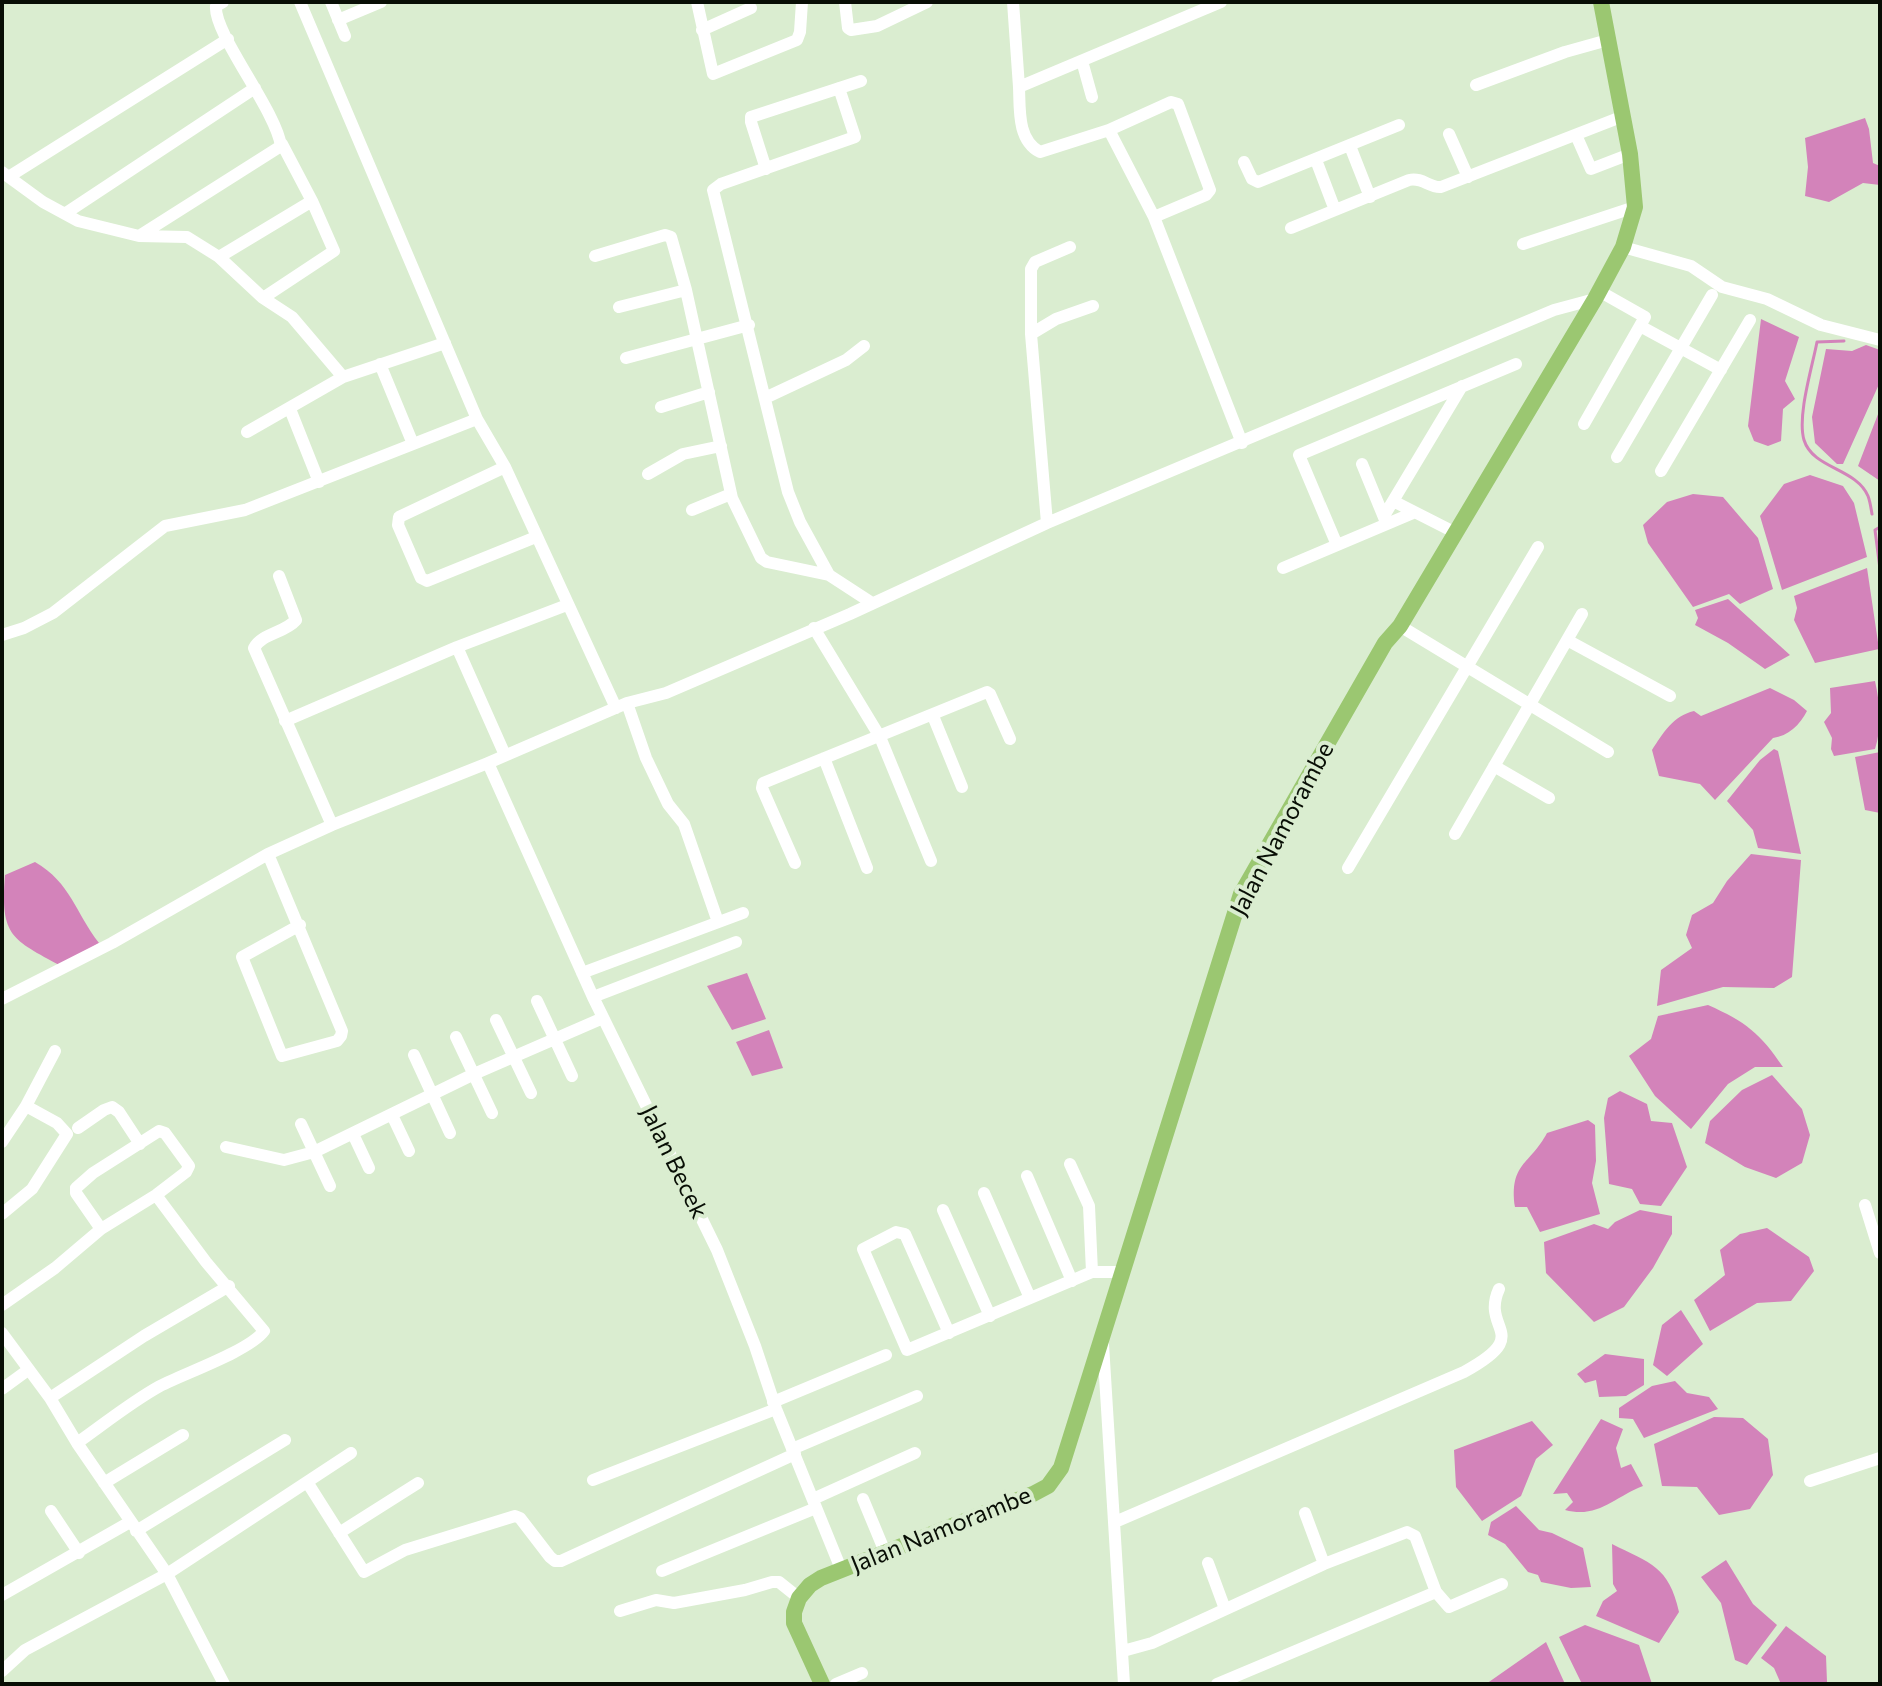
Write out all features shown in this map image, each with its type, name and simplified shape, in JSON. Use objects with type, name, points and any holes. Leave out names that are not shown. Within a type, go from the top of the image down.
[{"type":"main road","name":"Jalan Namorambe","points":[[799,1598],[810,1585],[841,1569],[1048,1486],[1061,1468],[1241,894],[1385,643],[1400,626],[1623,247],[1635,207],[1630,154],[1601,2]]},
{"type":"main road","points":[[799,1598],[794,1623],[822,1684]]},
{"type":"street","points":[[223,2],[216,6],[215,12],[312,201],[334,251],[263,298]]},
{"type":"street","points":[[300,2],[477,419],[505,467],[567,605],[621,706],[668,804],[684,824],[718,922]]},
{"type":"street","points":[[331,2],[345,36]]},
{"type":"street","points":[[338,20],[381,2]]},
{"type":"street","points":[[697,2],[710,71],[714,74],[797,40],[802,2]]},
{"type":"street","points":[[845,2],[848,28],[851,30],[877,26],[927,2]]},
{"type":"street","points":[[1013,2],[1023,129],[1035,149],[1046,151],[1109,130],[1171,102],[1176,102],[1180,107],[1210,190],[1206,195],[1154,217]]},
{"type":"street","points":[[1019,87],[1221,2]]},
{"type":"street","points":[[702,30],[751,8]]},
{"type":"street","points":[[228,39],[6,174],[43,202],[91,225],[139,236],[187,237],[219,257],[263,298],[292,317],[343,377]]},
{"type":"street","points":[[1476,85],[1565,52],[1608,40]]},
{"type":"street","points":[[1082,61],[1092,97]]},
{"type":"street","points":[[766,169],[751,117],[861,81]]},
{"type":"street","points":[[66,213],[255,88]]},
{"type":"street","points":[[829,575],[800,522],[788,492],[749,325],[713,190],[721,184],[855,137],[839,88]]},
{"type":"street","points":[[1291,228],[1418,178],[1436,187],[1468,177],[1621,117]]},
{"type":"street","points":[[1244,162],[1252,179],[1258,182],[1399,125]]},
{"type":"street","points":[[1109,130],[1154,217],[1242,443]]},
{"type":"street","points":[[1449,134],[1468,177]]},
{"type":"street","points":[[1576,135],[1591,169],[1630,154]]},
{"type":"street","points":[[139,236],[277,151],[282,144]]},
{"type":"street","points":[[1350,146],[1370,197]]},
{"type":"street","points":[[1316,160],[1335,210]]},
{"type":"street","points":[[219,257],[312,201]]},
{"type":"street","points":[[1523,244],[1635,207]]},
{"type":"street","points":[[595,256],[668,235],[673,240],[731,494],[763,560],[829,575],[872,603]]},
{"type":"street","points":[[1047,523],[1031,334],[1032,266],[1070,247]]},
{"type":"street","points":[[1623,247],[1691,266],[1722,287],[1767,299],[1821,325],[1880,340]]},
{"type":"street","points":[[619,307],[686,290]]},
{"type":"street","points":[[2,999],[112,943],[268,854],[332,825],[621,706],[666,693],[1047,523],[1554,310],[1597,295],[1645,317],[1584,424]]},
{"type":"street","points":[[1617,457],[1712,295]]},
{"type":"street","points":[[1031,334],[1056,319],[1093,306]]},
{"type":"street","points":[[1661,471],[1750,320]]},
{"type":"street","points":[[626,358],[749,325]]},
{"type":"street","points":[[1640,326],[1721,370]]},
{"type":"street","points":[[247,432],[343,377],[445,343]]},
{"type":"street","points":[[765,398],[846,360],[864,346]]},
{"type":"street","points":[[380,364],[413,444]]},
{"type":"street","points":[[1337,545],[1299,455],[1516,364]]},
{"type":"street","points":[[1385,520],[1393,501],[1462,386]]},
{"type":"street","points":[[661,407],[709,392]]},
{"type":"street","points":[[290,409],[319,482]]},
{"type":"street","points":[[2,635],[53,613],[165,526],[239,512],[477,419]]},
{"type":"street","points":[[648,474],[683,454],[721,446]]},
{"type":"street","points":[[1362,464],[1385,520]]},
{"type":"street","points":[[505,467],[399,517],[398,525],[421,578],[427,581],[536,537]]},
{"type":"street","points":[[692,510],[731,494]]},
{"type":"street","points":[[1393,501],[1454,532]]},
{"type":"street","points":[[1283,568],[1385,520],[1413,513]]},
{"type":"street","points":[[1348,868],[1538,547]]},
{"type":"street","points":[[279,576],[296,620],[291,626],[259,640],[254,648],[332,825]]},
{"type":"street","points":[[285,721],[457,647],[567,605]]},
{"type":"street","points":[[1455,834],[1582,614]]},
{"type":"street","points":[[1400,626],[1608,752]]},
{"type":"street","points":[[814,628],[880,737],[931,861]]},
{"type":"street","points":[[1567,640],[1670,696]]},
{"type":"street","points":[[457,647],[505,755]]},
{"type":"street","points":[[795,863],[761,785],[988,692],[1010,739]]},
{"type":"street","points":[[933,716],[962,787]]},
{"type":"street","points":[[824,758],[867,868]]},
{"type":"street","name":"Jalan Becek","points":[[488,763],[593,997],[717,1250],[775,1406],[841,1569]]},
{"type":"street","points":[[1494,766],[1549,798]]},
{"type":"street","points":[[268,854],[300,925],[342,1031],[337,1041],[282,1056],[242,957],[300,925]]},
{"type":"street","points":[[582,973],[743,913]]},
{"type":"street","points":[[593,997],[736,942]]},
{"type":"street","points":[[537,1001],[572,1076]]},
{"type":"street","points":[[226,1147],[284,1160],[314,1152],[474,1074],[603,1018]]},
{"type":"street","points":[[496,1020],[531,1093]]},
{"type":"street","points":[[456,1037],[492,1113]]},
{"type":"street","points":[[2,1142],[26,1106],[55,1051]]},
{"type":"street","points":[[414,1055],[450,1133]]},
{"type":"street","points":[[2,1214],[32,1189],[67,1134],[57,1123],[26,1106]]},
{"type":"street","points":[[78,1128],[112,1107],[119,1112],[140,1144]]},
{"type":"street","points":[[392,1115],[409,1151]]},
{"type":"street","points":[[301,1124],[330,1186]]},
{"type":"street","points":[[2,1305],[55,1268],[101,1229],[186,1172],[189,1166],[165,1133],[159,1131],[93,1173],[76,1188],[76,1193],[101,1229]]},
{"type":"street","points":[[353,1134],[369,1168]]},
{"type":"street","points":[[1070,1164],[1089,1206],[1092,1272]]},
{"type":"street","points":[[1027,1176],[1072,1281]]},
{"type":"street","points":[[984,1193],[1030,1298]]},
{"type":"street","points":[[77,1443],[158,1388],[263,1333],[263,1327],[206,1262],[156,1195]]},
{"type":"street","points":[[1865,1205],[1880,1253]]},
{"type":"street","points":[[943,1210],[990,1316]]},
{"type":"street","points":[[949,1333],[905,1234],[896,1232],[863,1249],[907,1350],[949,1333],[990,1316],[1092,1272],[1124,1272]]},
{"type":"street","points":[[50,1398],[144,1336],[229,1286]]},
{"type":"street","points":[[1115,1522],[1464,1372],[1486,1359],[1494,1353],[1503,1337],[1494,1307],[1499,1289]]},
{"type":"street","points":[[2,1333],[50,1398],[77,1443],[167,1574],[224,1684]]},
{"type":"street","points":[[1103,1336],[1124,1684]]},
{"type":"street","points":[[593,1480],[775,1406],[886,1355]]},
{"type":"street","points":[[2,1389],[28,1370]]},
{"type":"street","points":[[306,1484],[362,1569],[369,1572],[405,1550],[515,1516],[520,1518],[550,1557],[561,1561],[917,1396]]},
{"type":"street","points":[[104,1483],[183,1435]]},
{"type":"street","points":[[2,1595],[133,1527],[285,1440]]},
{"type":"street","points":[[2,1671],[25,1650],[167,1574],[351,1453]]},
{"type":"street","points":[[662,1571],[814,1503],[915,1453]]},
{"type":"street","points":[[1810,1481],[1880,1458]]},
{"type":"street","points":[[339,1533],[418,1483]]},
{"type":"street","points":[[863,1499],[885,1552]]},
{"type":"street","points":[[51,1511],[79,1553]]},
{"type":"street","points":[[1305,1513],[1324,1564]]},
{"type":"street","points":[[1123,1651],[1152,1643],[1324,1564],[1411,1532],[1436,1592],[1449,1607],[1502,1584]]},
{"type":"street","points":[[1208,1563],[1225,1609]]},
{"type":"street","points":[[620,1611],[656,1600],[674,1603],[772,1582],[779,1582],[799,1598]]},
{"type":"street","points":[[1217,1684],[1436,1592]]},
{"type":"street","points":[[836,1684],[862,1673]]},
{"type":"shaded area","points":[[1865,118],[1873,163],[1880,166],[1880,185],[1863,183],[1829,202],[1805,196],[1808,167],[1805,138]]},
{"type":"shaded area","points":[[1761,319],[1799,337],[1785,381],[1795,399],[1783,409],[1781,441],[1768,446],[1754,441],[1748,426]]},
{"type":"shaded area","points":[[1866,345],[1880,350],[1880,382],[1843,464],[1837,464],[1815,443],[1812,417],[1826,349],[1852,351]]},
{"type":"shaded area","points":[[1880,409],[1880,481],[1858,466]]},
{"type":"shaded area","points":[[1810,475],[1843,486],[1854,503],[1867,557],[1782,590],[1760,516],[1784,484]]},
{"type":"shaded area","points":[[1693,494],[1723,497],[1758,538],[1773,589],[1740,604],[1729,594],[1693,607],[1648,543],[1643,525],[1667,502]]},
{"type":"shaded area","points":[[1867,568],[1879,649],[1815,663],[1794,620],[1797,608],[1794,596]]},
{"type":"shaded area","points":[[1728,599],[1790,655],[1765,669],[1695,625],[1698,618],[1695,610]]},
{"type":"shaded area","points":[[1875,681],[1880,715],[1875,749],[1834,756],[1832,738],[1824,722],[1831,713],[1830,688]]},
{"type":"shaded area","points":[[1770,688],[1794,700],[1807,711],[1793,729],[1773,738],[1715,800],[1700,784],[1659,776],[1652,750],[1674,721],[1694,711],[1701,716]]},
{"type":"shaded area","points":[[1774,749],[1778,751],[1801,854],[1758,848],[1753,830],[1727,801],[1760,760]]},
{"type":"shaded area","points":[[1880,752],[1880,813],[1865,810],[1855,757]]},
{"type":"shaded area","points":[[1751,854],[1801,860],[1792,977],[1774,988],[1723,987],[1657,1006],[1661,970],[1692,948],[1686,935],[1692,915],[1713,903],[1727,881]]},
{"type":"shaded area","points":[[35,862],[65,889],[99,943],[61,966],[20,942],[8,924],[5,912],[5,875]]},
{"type":"shaded area","points":[[747,973],[766,1019],[732,1030],[707,986]]},
{"type":"shaded area","points":[[1708,1005],[1751,1030],[1783,1067],[1755,1067],[1728,1084],[1691,1129],[1655,1096],[1629,1056],[1651,1039],[1658,1016]]},
{"type":"shaded area","points":[[769,1030],[783,1068],[752,1076],[736,1042]]},
{"type":"shaded area","points":[[1772,1075],[1802,1109],[1810,1135],[1802,1163],[1776,1178],[1745,1167],[1705,1143],[1710,1121],[1742,1090]]},
{"type":"shaded area","points":[[1620,1091],[1647,1104],[1651,1121],[1672,1123],[1687,1167],[1661,1206],[1640,1204],[1632,1189],[1609,1184],[1604,1118],[1608,1098]]},
{"type":"shaded area","points":[[1588,1120],[1595,1125],[1596,1161],[1592,1183],[1600,1214],[1540,1232],[1527,1207],[1515,1207],[1518,1173],[1547,1133]]},
{"type":"shaded area","points":[[1640,1210],[1672,1216],[1672,1234],[1653,1268],[1624,1307],[1594,1322],[1546,1273],[1544,1242],[1594,1224],[1608,1229],[1615,1222]]},
{"type":"shaded area","points":[[1767,1228],[1809,1257],[1814,1271],[1791,1301],[1757,1303],[1710,1331],[1694,1300],[1725,1275],[1720,1250],[1740,1234]]},
{"type":"shaded area","points":[[1681,1310],[1703,1344],[1667,1376],[1653,1365],[1662,1325]]},
{"type":"shaded area","points":[[1605,1354],[1644,1359],[1644,1385],[1626,1396],[1599,1397],[1596,1380],[1585,1383],[1577,1374]]},
{"type":"shaded area","points":[[1675,1381],[1687,1393],[1709,1397],[1718,1409],[1644,1438],[1633,1419],[1619,1418],[1619,1408],[1652,1386]]},
{"type":"shaded area","points":[[1714,1417],[1743,1418],[1768,1439],[1773,1475],[1750,1509],[1719,1515],[1697,1487],[1662,1486],[1654,1444]]},
{"type":"shaded area","points":[[1601,1419],[1623,1429],[1616,1448],[1621,1468],[1631,1464],[1643,1486],[1597,1509],[1587,1512],[1565,1510],[1573,1502],[1567,1493],[1553,1494]]},
{"type":"shaded area","points":[[1532,1421],[1553,1445],[1536,1459],[1521,1496],[1482,1521],[1456,1487],[1454,1450]]},
{"type":"shaded area","points":[[1516,1506],[1539,1530],[1583,1548],[1591,1587],[1571,1588],[1541,1582],[1538,1575],[1528,1572],[1505,1544],[1488,1535],[1491,1522]]},
{"type":"shaded area","points":[[1612,1544],[1656,1568],[1670,1585],[1679,1612],[1659,1643],[1596,1616],[1603,1601],[1617,1591],[1613,1584]]},
{"type":"shaded area","points":[[1726,1560],[1753,1604],[1777,1625],[1747,1665],[1735,1660],[1721,1603],[1701,1577]]},
{"type":"shaded area","points":[[1585,1625],[1639,1645],[1652,1684],[1582,1684],[1559,1637]]},
{"type":"shaded area","points":[[1786,1626],[1826,1656],[1827,1682],[1781,1684],[1774,1668],[1761,1658]]},
{"type":"shaded area","points":[[1546,1642],[1565,1684],[1486,1684]]},
{"type":"waterway","points":[[1844,341],[1817,342],[1802,430],[1809,450],[1816,457],[1862,487],[1868,496],[1872,514]]},
{"type":"waterway","points":[[1880,527],[1875,530],[1880,569]]}]
